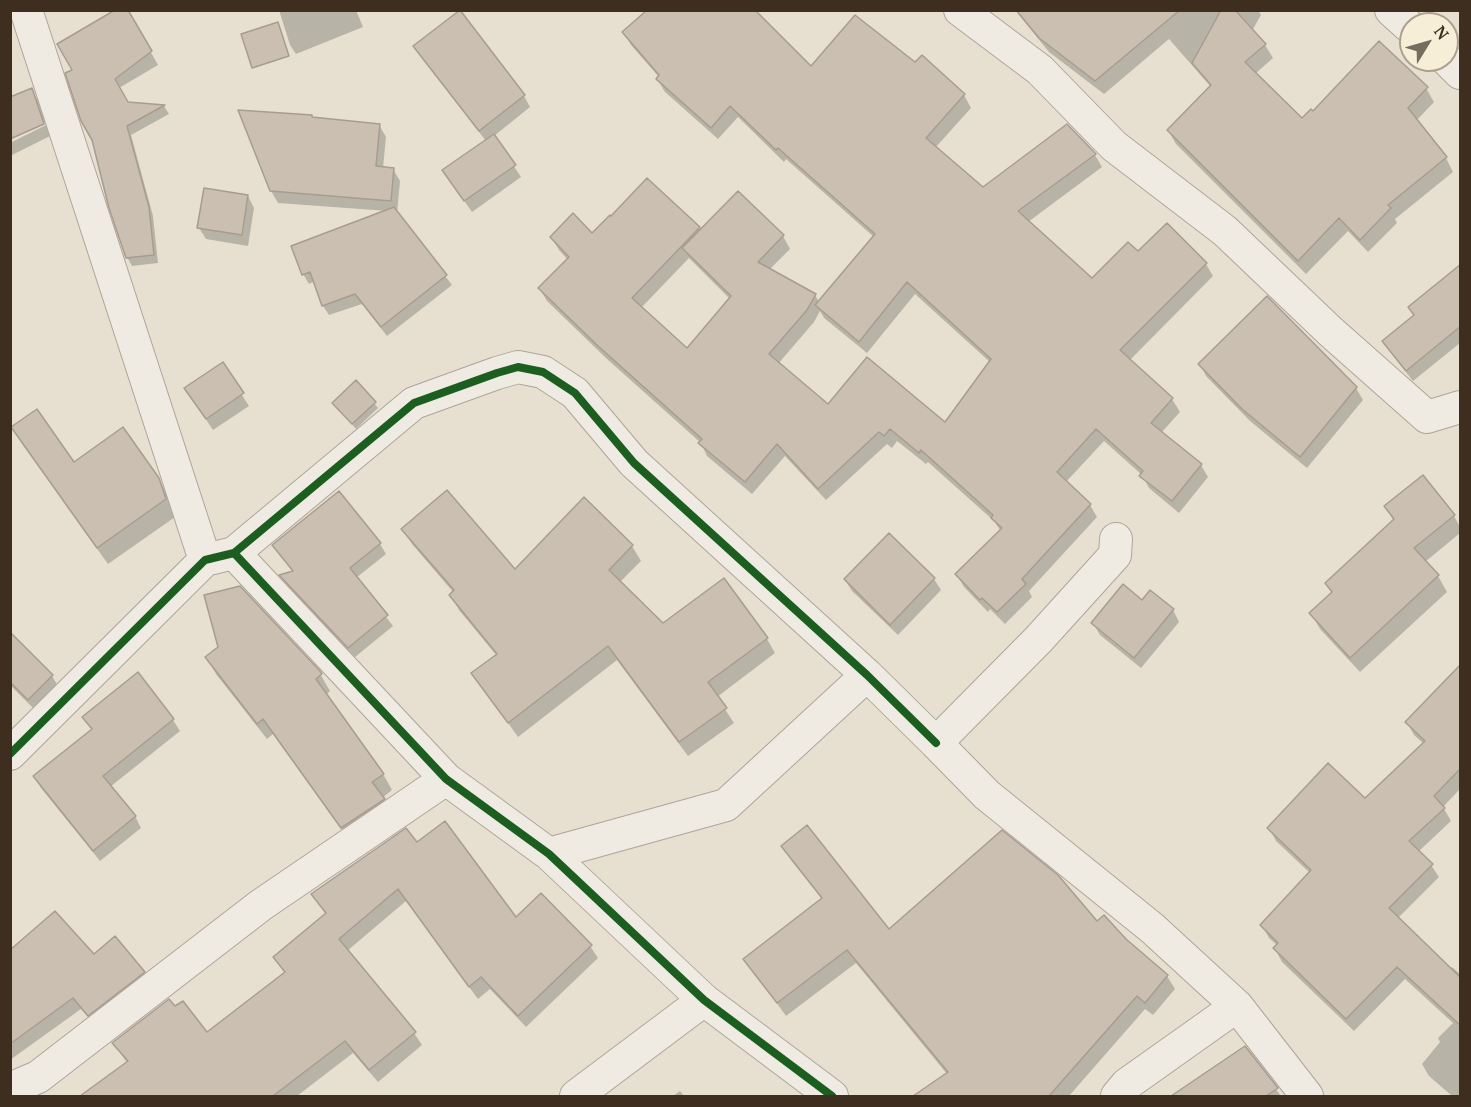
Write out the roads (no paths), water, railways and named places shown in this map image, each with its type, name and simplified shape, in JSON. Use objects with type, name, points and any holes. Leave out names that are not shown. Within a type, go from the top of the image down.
[{"type":"street","points":[[26,10],[220,556],[446,779],[549,854],[704,1000],[832,1096]]},
{"type":"street","points":[[960,10],[1040,70],[1114,146],[1225,231],[1330,333],[1427,417],[1461,406]]},
{"type":"street","points":[[10,754],[220,556],[414,403],[518,367],[543,372],[575,393],[634,463],[867,675],[987,795],[1152,928],[1237,1006],[1307,1096]]},
{"type":"street","points":[[936,743],[1038,640],[1115,555],[1116,539]]},
{"type":"street","points":[[549,854],[726,805],[867,675]]},
{"type":"street","points":[[10,1089],[38,1077],[261,905],[446,779]]},
{"type":"street","points":[[576,1096],[704,1000]]},
{"type":"street","points":[[1118,1096],[1127,1084],[1237,1006]]}]
